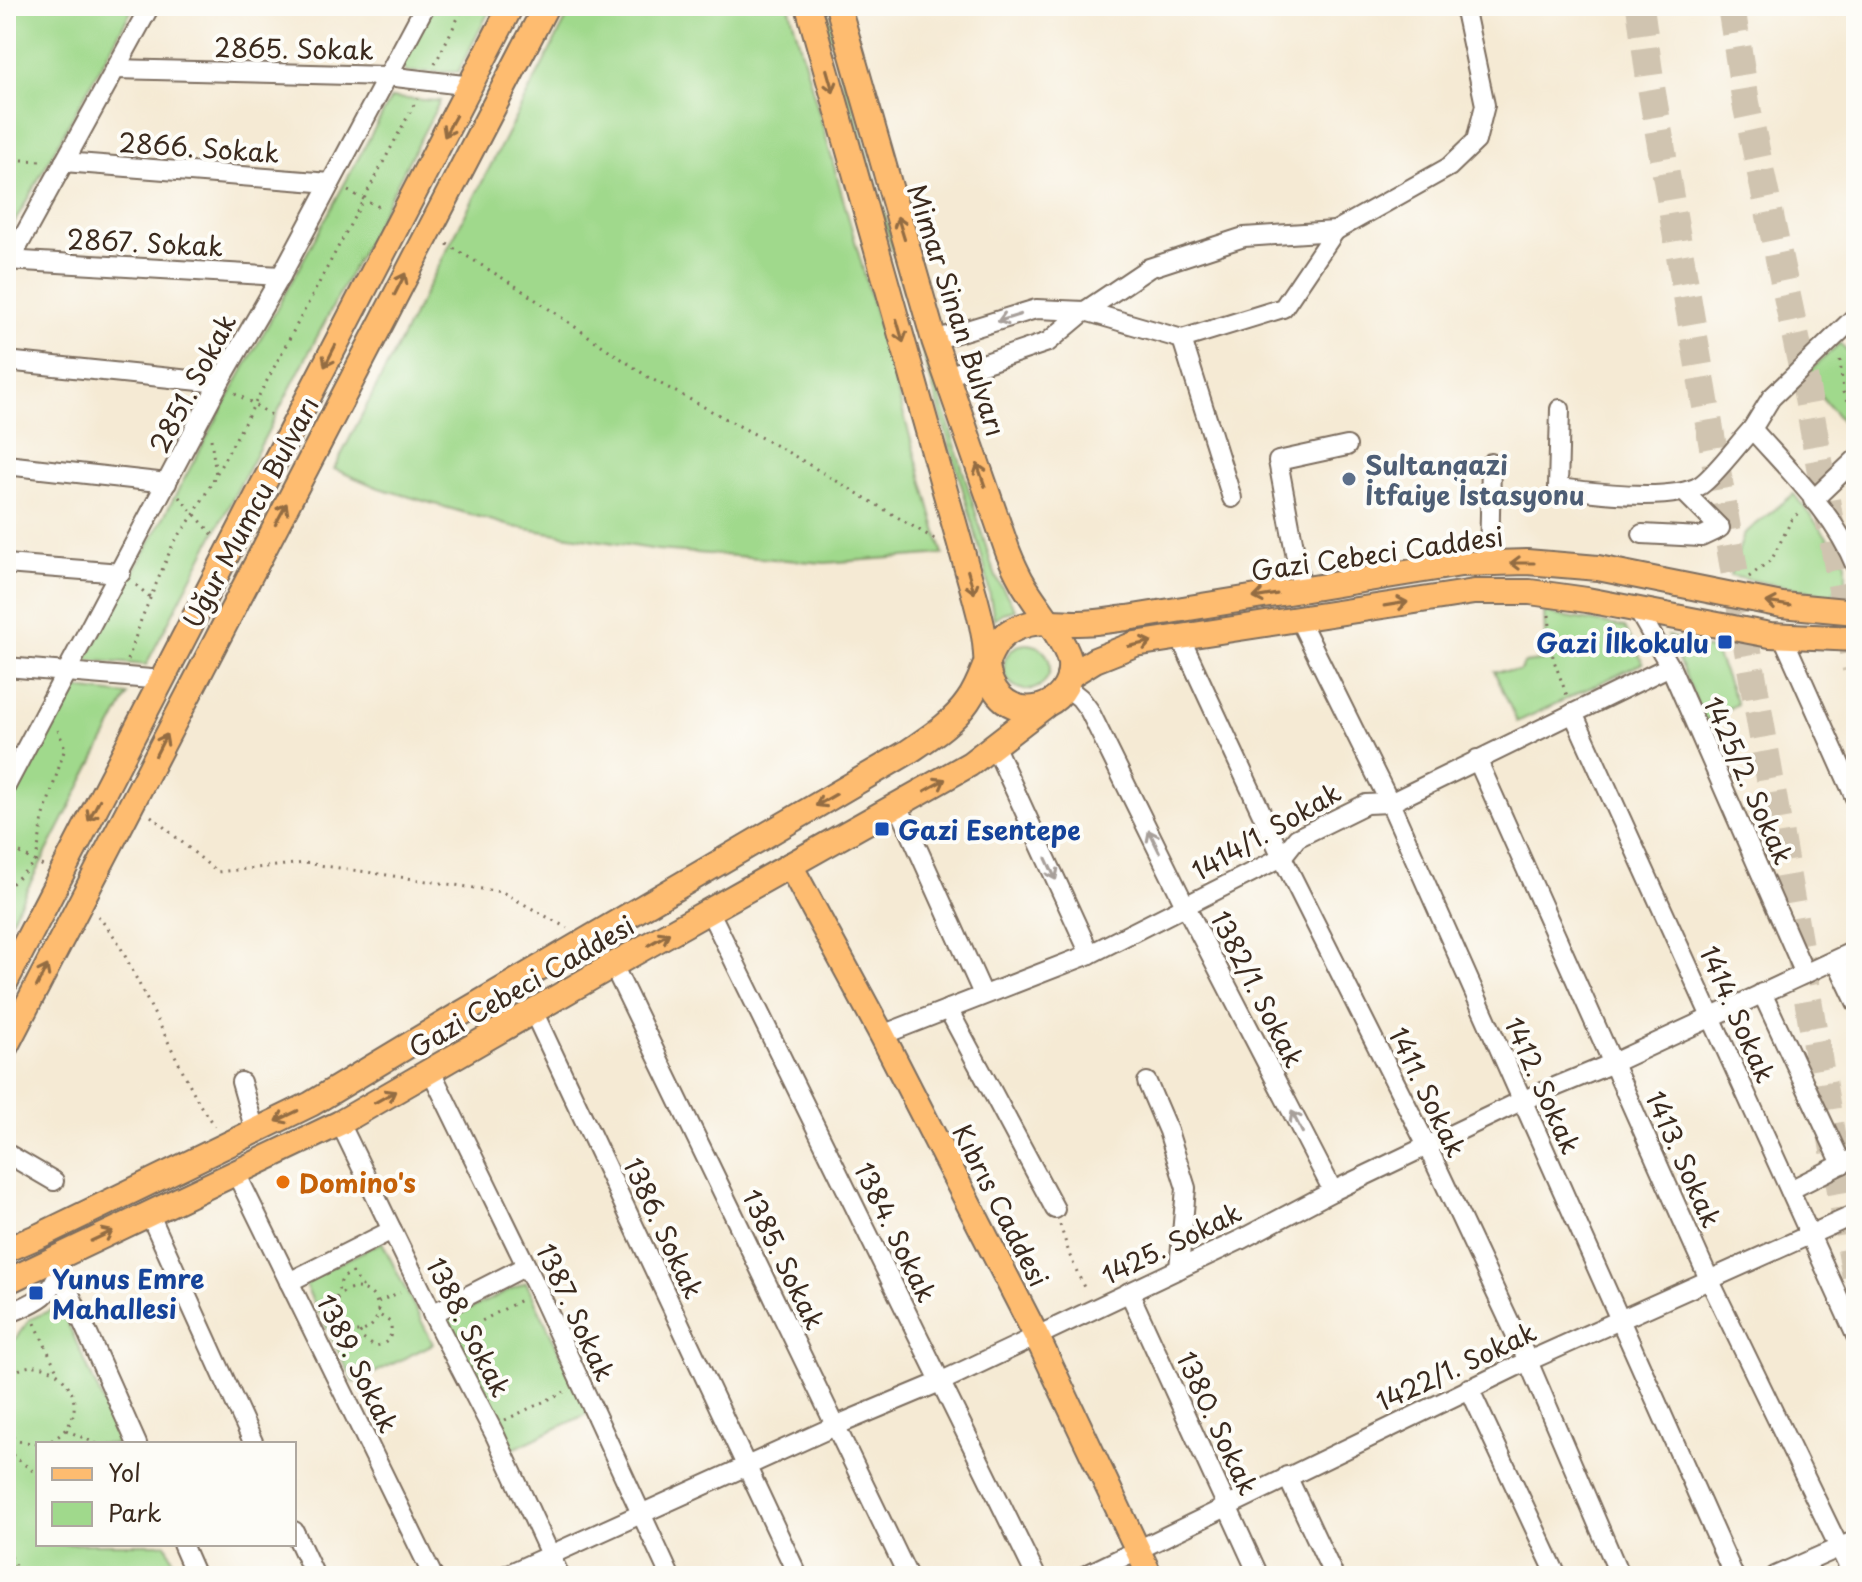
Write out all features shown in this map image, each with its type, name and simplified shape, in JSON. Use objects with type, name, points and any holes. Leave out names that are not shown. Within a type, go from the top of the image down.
[{"type":"main road","name":"Uğur Mumcu Bulvarı","points":[[6,981],[511,6]]},
{"type":"main road","name":"Uğur Mumcu Bulvarı","points":[[6,1046],[546,6]]},
{"type":"main road","points":[[808,6],[963,556],[984,636],[990,681],[1005,702],[1032,709],[1056,699],[1067,681],[1068,652],[1047,622],[1031,623],[1005,634],[993,645],[988,663]]},
{"type":"main road","name":"Mimar Sinan Bulvarı","points":[[838,6],[934,340],[1008,552],[1020,579],[1047,622]]},
{"type":"main road","name":"Gazi Cebeci Caddesi","points":[[1047,622],[1099,622],[1461,564],[1527,562],[1598,568],[1782,605],[1856,612]]},
{"type":"main road","name":"Gazi Cebeci Caddesi","points":[[1067,681],[1110,652],[1135,644],[1474,592],[1530,592],[1783,637],[1856,639]]},
{"type":"main road","name":"Gazi Cebeci Caddesi","points":[[6,1250],[311,1104],[908,752],[954,718],[970,699],[988,663]]},
{"type":"main road","name":"Gazi Cebeci Caddesi","points":[[6,1282],[57,1264],[340,1123],[970,764],[1045,706]]},
{"type":"main road","name":"Kıbrıs Caddesi","points":[[790,865],[882,1035],[1037,1337],[1150,1576]]},
{"type":"main road","points":[[6,1228],[23,1234],[41,1235]]},
{"type":"street","points":[[7,262],[150,6]]},
{"type":"street","name":"2851. Sokak","points":[[9,777],[49,708],[219,383],[281,276],[425,6]]},
{"type":"street","points":[[947,376],[1048,342],[1085,311],[1149,268],[1244,237],[1335,231],[1449,167],[1476,141],[1485,105],[1464,6]]},
{"type":"street","name":"2865. Sokak","points":[[115,69],[387,76],[472,86]]},
{"type":"street","name":"2866. Sokak","points":[[64,162],[330,183]]},
{"type":"street","points":[[934,340],[1036,309],[1085,311],[1182,339],[1283,308],[1335,231]]},
{"type":"street","name":"2867. Sokak","points":[[7,262],[281,276]]},
{"type":"street","points":[[1560,409],[1558,488],[1613,495],[1684,492],[1702,484],[1752,429],[1771,398],[1856,316]]},
{"type":"street","points":[[1182,339],[1232,498]]},
{"type":"street","points":[[6,361],[219,383]]},
{"type":"street","points":[[1752,429],[1813,500],[1848,547],[1856,567]]},
{"type":"street","points":[[1302,590],[1278,461],[1347,446]]},
{"type":"street","points":[[1813,500],[1856,459]]},
{"type":"street","points":[[1489,563],[1491,463]]},
{"type":"street","points":[[6,465],[167,483]]},
{"type":"street","points":[[1642,534],[1701,537],[1720,528],[1684,492]]},
{"type":"street","points":[[6,564],[121,573]]},
{"type":"street","name":"1425/2. Sokak","points":[[1638,611],[1670,666],[1805,974]]},
{"type":"street","name":"1412. Sokak","points":[[1299,619],[1390,803],[1734,1576]]},
{"type":"street","name":"1411. Sokak","points":[[1180,637],[1282,857],[1427,1146],[1528,1361],[1620,1576]]},
{"type":"street","points":[[1783,637],[1856,800]]},
{"type":"street","name":"1414/1. Sokak","points":[[882,1035],[1090,954],[1282,857],[1297,838],[1366,804],[1390,803],[1670,666]]},
{"type":"street","points":[[6,667],[163,680]]},
{"type":"street","name":"1382/1. Sokak","points":[[1067,681],[1089,710],[1186,907],[1333,1191]]},
{"type":"street","name":"1414. Sokak","points":[[1573,713],[1856,1336]]},
{"type":"street","points":[[995,747],[1090,954]]},
{"type":"street","name":"1413. Sokak","points":[[1477,759],[1709,1279],[1848,1543],[1853,1576]]},
{"type":"street","points":[[898,805],[983,994]]},
{"type":"street","name":"1384. Sokak","points":[[709,910],[1036,1576]]},
{"type":"street","name":"1425. Sokak","points":[[504,1576],[835,1426],[940,1382],[1521,1101],[1613,1063],[1856,950]]},
{"type":"street","points":[[1836,960],[1856,1002]]},
{"type":"street","name":"1385. Sokak","points":[[613,965],[908,1576]]},
{"type":"street","points":[[1762,993],[1849,1160],[1790,1190]]},
{"type":"street","points":[[948,1009],[1055,1209]]},
{"type":"street","name":"1386. Sokak","points":[[534,1013],[798,1576]]},
{"type":"street","name":"1387. Sokak","points":[[431,1071],[538,1290],[670,1576]]},
{"type":"street","points":[[241,1082],[255,1131]]},
{"type":"street","points":[[1147,1082],[1168,1131],[1186,1188],[1179,1269]]},
{"type":"street","name":"1388. Sokak","points":[[340,1123],[432,1314],[491,1427],[560,1576]]},
{"type":"street","points":[[6,1153],[54,1181]]},
{"type":"street","name":"1389. Sokak","points":[[236,1173],[433,1576]]},
{"type":"street","name":"1422/1. Sokak","points":[[1084,1576],[1469,1388],[1856,1214]]},
{"type":"street","points":[[150,1215],[253,1442]]},
{"type":"street","points":[[289,1282],[392,1230]]},
{"type":"street","points":[[6,1315],[47,1294],[55,1285],[57,1264]]},
{"type":"street","points":[[57,1264],[136,1442]]},
{"type":"street","points":[[432,1314],[526,1266]]},
{"type":"street","name":"1380. Sokak","points":[[1129,1292],[1259,1576]]},
{"type":"street","points":[[1469,1388],[1557,1576]]},
{"type":"street","points":[[1287,1476],[1334,1576]]},
{"type":"street","points":[[296,1535],[315,1576]]},
{"type":"street","points":[[1775,1576],[1848,1543]]},
{"type":"street","points":[[183,1546],[196,1576]]},
{"type":"path","points":[[6,22],[20,6]]},
{"type":"path","points":[[123,675],[141,620],[173,544],[195,513],[365,200],[464,6]]},
{"type":"path","points":[[6,159],[64,162]]},
{"type":"path","points":[[330,183],[400,219]]},
{"type":"path","points":[[427,232],[517,287],[648,377],[786,451],[963,556]]},
{"type":"path","points":[[1834,337],[1843,392],[1856,414]]},
{"type":"path","points":[[219,383],[293,428]]},
{"type":"path","points":[[206,409],[216,475]]},
{"type":"path","points":[[167,483],[227,551]]},
{"type":"path","points":[[1728,595],[1772,559],[1791,521],[1813,500]]},
{"type":"path","points":[[1553,596],[1548,622],[1553,658],[1573,713]]},
{"type":"path","points":[[6,889],[36,861],[43,818],[65,748],[49,708]]},
{"type":"path","points":[[132,800],[217,872],[305,863],[502,892],[587,940]]},
{"type":"path","points":[[6,845],[61,875]]},
{"type":"path","points":[[83,897],[117,940],[200,1105],[226,1146]]},
{"type":"path","points":[[1055,1209],[1070,1256],[1094,1309]]},
{"type":"path","points":[[352,1273],[377,1303],[378,1314],[370,1327],[360,1332],[348,1331],[336,1320],[336,1298],[342,1278],[352,1273]]},
{"type":"path","points":[[377,1303],[418,1284]]},
{"type":"path","points":[[336,1298],[348,1288],[364,1289]]},
{"type":"path","points":[[446,1341],[538,1290]]},
{"type":"path","points":[[26,1305],[59,1375],[72,1393],[72,1419],[66,1430],[49,1442]]},
{"type":"path","points":[[360,1332],[368,1344],[381,1346],[387,1342],[391,1336],[390,1322],[378,1314]]},
{"type":"path","points":[[6,1379],[20,1369],[32,1366],[45,1367],[59,1375]]},
{"type":"path","points":[[491,1427],[581,1384]]},
{"type":"path","points":[[66,1430],[93,1442]]},
{"type":"path","points":[[6,1433],[6,1442]]},
{"type":"path","points":[[6,1433],[18,1441],[36,1444]]},
{"type":"path","points":[[6,1450],[36,1473]]},
{"type":"path","points":[[6,1525],[10,1555],[21,1576]]},
{"type":"green space","points":[[6,6],[134,6],[6,238]]},
{"type":"green space","points":[[434,6],[492,6],[458,72],[406,72],[401,64]]},
{"type":"green space","points":[[573,6],[789,6],[943,554],[825,563],[658,550],[514,527],[379,488],[334,469]]},
{"type":"green space","points":[[820,6],[826,6],[882,204],[991,563],[1016,610],[994,619],[985,568],[966,500]]},
{"type":"green space","points":[[391,98],[440,101],[146,665],[86,660]]},
{"type":"green space","points":[[1840,343],[1856,363],[1856,382],[1848,390],[1856,401],[1856,438],[1804,376]]},
{"type":"green space","points":[[1794,494],[1846,562],[1846,582],[1830,595],[1730,576],[1744,534]]},
{"type":"green space","points":[[1544,613],[1625,627],[1643,663],[1517,722],[1494,671],[1519,671],[1525,663],[1546,660]]},
{"type":"green space","points":[[1668,636],[1715,651],[1737,704],[1705,721]]},
{"type":"green space","points":[[1027,644],[1043,651],[1050,667],[1043,683],[1027,690],[1011,683],[1004,667],[1011,651]]},
{"type":"green space","points":[[68,688],[128,695],[6,930],[6,799]]},
{"type":"green space","points":[[382,1242],[433,1344],[354,1383],[303,1281]]},
{"type":"green space","points":[[526,1282],[589,1413],[507,1452],[445,1321]]},
{"type":"green space","points":[[60,1306],[121,1442],[36,1442],[36,1546],[167,1546],[179,1572],[154,1576],[6,1576],[6,1351],[30,1319]]},
{"type":"tunnel","points":[[1640,6],[1651,87],[1856,1278]]},
{"type":"tunnel","points":[[1731,6],[1746,103],[1804,376],[1856,669]]},
{"type":"place","name":"Sultangazi İtfaiye İstasyonu","points":[[1349,479]]},
{"type":"place","name":"Gazi İlkokulu","points":[[1725,642]]},
{"type":"place","name":"Gazi Esentepe","points":[[882,829]]},
{"type":"place","name":"Domino's","points":[[283,1182]]},
{"type":"place","name":"Yunus Emre Mahallesi","points":[[36,1293]]}]
